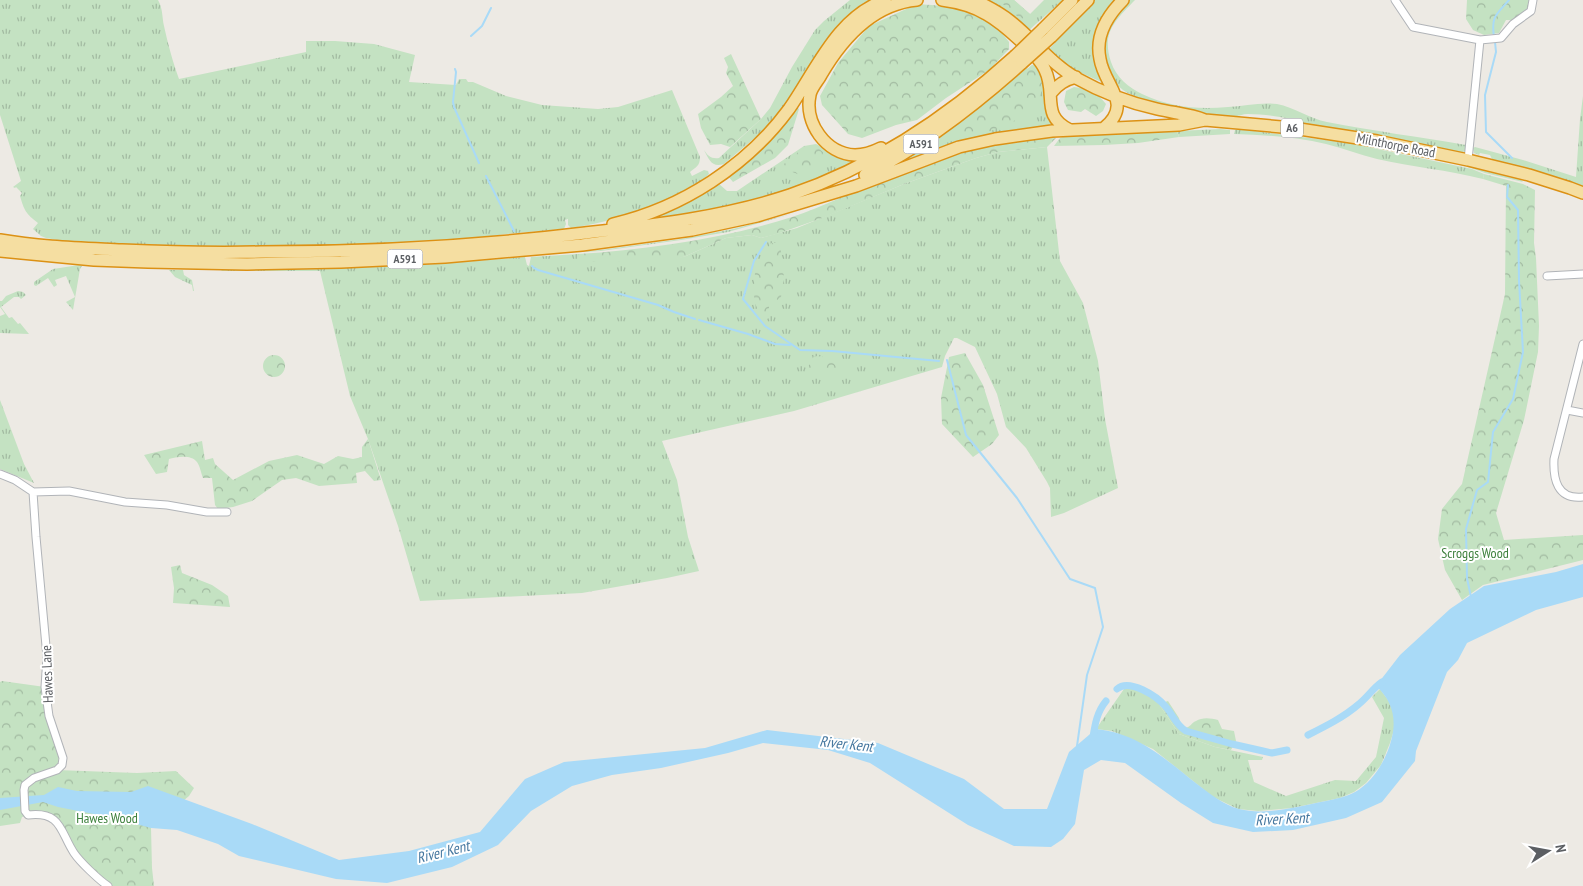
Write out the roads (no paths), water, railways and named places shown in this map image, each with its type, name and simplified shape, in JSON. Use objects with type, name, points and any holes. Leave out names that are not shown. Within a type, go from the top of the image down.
[{"type":"highway","points":[[543,238],[615,224],[638,217],[678,201],[717,178],[743,158],[775,126],[844,27],[869,7],[885,0]]},
{"type":"highway","points":[[917,0],[882,10],[854,30],[844,40],[828,63],[810,94],[810,111],[815,127],[822,139],[830,146],[845,153],[873,152],[917,133]]},
{"type":"highway","points":[[942,0],[960,3],[987,14],[1036,56],[1045,69],[1049,80],[1052,114],[1062,126],[1070,130]]},
{"type":"highway","points":[[974,0],[1001,14],[1047,57],[1076,77],[1116,96]]},
{"type":"highway","name":"A591","points":[[1047,33],[1072,0]]},
{"type":"highway","name":"A591","points":[[0,251],[94,260],[193,263],[341,262],[445,257],[582,245],[685,232],[750,218],[805,201],[858,178],[884,166],[924,142],[976,103],[1047,33],[1088,0]]},
{"type":"highway","points":[[805,201],[856,186],[959,147],[1011,136],[1104,128],[1113,120],[1118,107],[1116,96],[1100,61],[1098,46],[1106,21],[1123,0]]},
{"type":"highway","name":"A591","points":[[0,240],[82,248],[156,252],[238,253],[386,249],[483,244],[686,220],[749,207],[790,195],[842,174],[877,157],[917,133],[1018,60]]},
{"type":"highway","points":[[1051,94],[1057,86],[1076,77]]},
{"type":"highway","name":"Milnthorpe Road","points":[[1116,96],[1139,104],[1205,120],[1336,134],[1377,141],[1529,175],[1583,193]]},
{"type":"highway","name":"Milnthorpe Road","points":[[1104,128],[1190,124],[1205,120]]},
{"type":"street","points":[[1395,0],[1412,27],[1484,40],[1501,38],[1513,24],[1531,11],[1533,0]]},
{"type":"street","points":[[1468,160],[1484,40]]},
{"type":"street","points":[[1547,276],[1583,274]]},
{"type":"street","points":[[1583,344],[1554,459],[1553,472],[1554,479],[1560,489],[1572,496],[1583,497]]},
{"type":"street","points":[[1567,410],[1583,413]]},
{"type":"street","points":[[0,474],[15,480],[33,492],[69,491],[125,502],[167,505],[207,512],[227,512]]},
{"type":"street","name":"Hawes Lane","points":[[33,492],[47,657],[45,687],[49,716],[63,758],[62,765],[57,770],[34,778],[25,785],[25,811],[28,814],[44,815],[54,820],[63,829],[74,854],[108,886]]},
{"type":"water","name":"River Kent","points":[[1583,564],[1583,597],[1536,610],[1467,643],[1458,660],[1447,672],[1416,751],[1415,761],[1382,802],[1346,818],[1293,830],[1253,832],[1213,823],[1181,803],[1125,763],[1101,760],[1084,770],[1075,824],[1063,839],[1051,847],[1014,846],[968,825],[870,763],[828,750],[763,743],[728,753],[661,768],[612,775],[572,786],[531,811],[498,845],[452,867],[387,883],[336,879],[239,856],[218,844],[177,830],[151,828],[43,802],[0,810],[0,798],[44,795],[58,787],[77,791],[131,792],[148,786],[252,824],[339,860],[409,851],[480,832],[525,779],[564,762],[705,748],[767,730],[878,743],[964,779],[1004,809],[1047,809],[1069,752],[1096,729],[1111,731],[1138,742],[1162,757],[1212,795],[1233,807],[1250,811],[1283,810],[1348,795],[1362,788],[1378,770],[1386,756],[1394,726],[1390,704],[1376,686],[1400,655],[1450,609],[1484,586],[1556,572]]},
{"type":"waterway","points":[[1494,37],[1494,20],[1509,0]]},
{"type":"waterway","points":[[471,36],[482,26],[491,8]]},
{"type":"waterway","points":[[1495,42],[1496,52],[1485,95],[1486,132],[1512,158]]},
{"type":"waterway","points":[[455,69],[454,107],[479,163]]},
{"type":"waterway","points":[[486,176],[514,231]]},
{"type":"waterway","points":[[1471,597],[1467,578],[1466,529],[1477,490],[1488,482],[1493,432],[1513,399],[1523,352],[1518,210],[1507,197],[1508,185]]},
{"type":"waterway","points":[[766,242],[754,261],[743,299],[765,326],[800,350],[832,351],[939,361]]},
{"type":"waterway","points":[[532,266],[538,270],[658,305],[695,319]]},
{"type":"waterway","points":[[699,320],[775,344],[790,345]]},
{"type":"waterway","points":[[947,360],[966,435],[1017,498],[1070,579],[1095,588],[1103,627],[1087,675],[1077,746]]},
{"type":"waterway","points":[[1308,735],[1347,713],[1382,682]]},
{"type":"waterway","points":[[1117,689],[1122,686],[1135,687],[1150,694],[1162,703],[1186,731],[1272,753],[1287,750]]},
{"type":"waterway","points":[[1093,737],[1098,714],[1106,701]]},
{"type":"park label","name":"Scroggs Wood","points":[[1475,553]]},
{"type":"park label","name":"Hawes Wood","points":[[107,818]]}]
